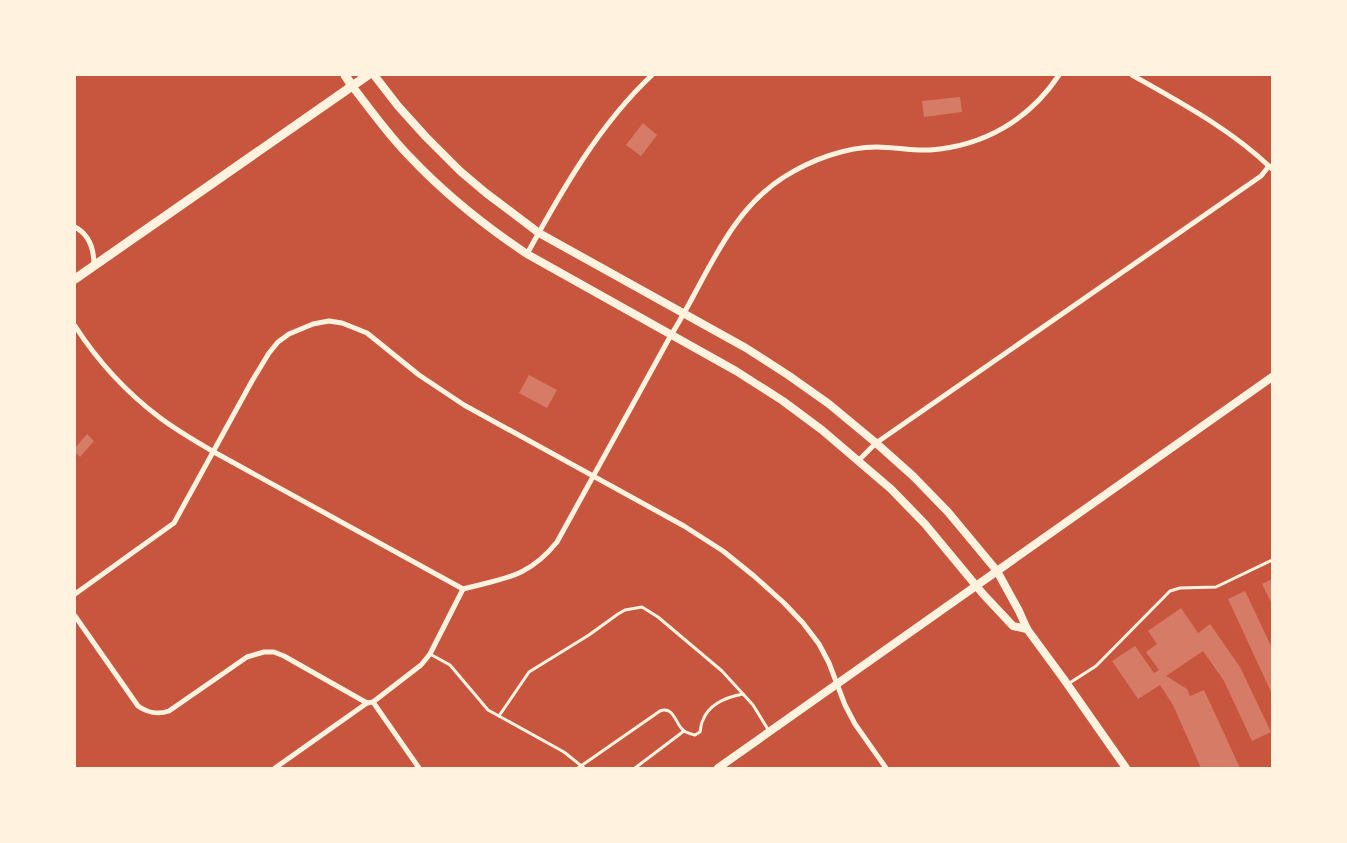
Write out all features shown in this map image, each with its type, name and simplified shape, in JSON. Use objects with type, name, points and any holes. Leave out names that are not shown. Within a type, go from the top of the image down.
[{"type":"main road","points":[[345,75],[352,86]]},
{"type":"main road","points":[[75,279],[368,75]]},
{"type":"street","points":[[374,75],[420,131],[460,171],[539,233],[746,348],[788,375],[829,404],[876,442],[913,476],[948,512],[997,571],[1019,611],[1026,630],[1068,685],[1126,768]]},
{"type":"street","points":[[527,254],[591,147],[614,116],[652,75]]},
{"type":"street","points":[[75,326],[87,344],[106,366],[139,400],[176,429],[214,452],[463,589],[502,581],[518,575],[539,562],[557,542],[722,244],[753,202],[784,177],[805,165],[828,156],[874,147],[928,150],[950,148],[993,135],[1017,120],[1045,94],[1059,75]]},
{"type":"street","points":[[860,460],[876,442],[1271,168],[1224,130],[1132,75]]},
{"type":"street","points":[[352,86],[380,123],[429,177],[469,212],[527,254],[736,371],[783,401],[860,460],[925,524],[1013,626],[1026,630]]},
{"type":"street","points":[[75,227],[87,237],[92,247],[94,265]]},
{"type":"street","points":[[75,594],[174,523],[269,353],[289,334],[313,324],[329,321],[349,325],[367,333],[419,376],[464,405],[684,526],[723,551],[754,576],[784,603],[819,644],[855,724],[886,768]]},
{"type":"street","points":[[718,768],[1272,377]]},
{"type":"street","points":[[275,768],[367,703],[373,702],[421,665],[430,654],[463,589]]},
{"type":"street","points":[[75,616],[138,706],[155,714],[169,711],[247,657],[257,653],[274,652],[367,703]]},
{"type":"street","points":[[373,702],[419,768]]},
{"type":"lane","points":[[1068,685],[1096,666],[1170,591],[1180,588],[1216,587],[1272,560]]},
{"type":"lane","points":[[499,716],[529,672],[625,610],[642,607],[658,617],[722,671],[753,705],[769,731]]},
{"type":"lane","points":[[430,654],[450,665],[488,710],[564,752],[581,767],[650,716],[664,709],[671,712],[684,731],[695,735],[700,732],[703,720],[714,706],[728,697],[743,694]]},
{"type":"lane","points":[[635,768],[684,731]]},
{"type":"building","points":[[960,97],[962,112],[924,117],[922,101]]},
{"type":"building","points":[[643,123],[657,135],[641,156],[626,145]]},
{"type":"building","points":[[529,375],[557,390],[547,408],[519,393]]},
{"type":"building","points":[[87,434],[94,441],[80,457],[75,452],[75,448]]},
{"type":"building","points":[[1272,579],[1272,604],[1262,584]]},
{"type":"building","points":[[1245,591],[1272,648],[1272,694],[1228,599]]},
{"type":"building","points":[[1181,608],[1198,633],[1210,624],[1240,667],[1271,732],[1252,741],[1224,681],[1203,651],[1166,676],[1187,689],[1190,696],[1204,690],[1240,768],[1201,768],[1173,705],[1160,685],[1138,699],[1112,661],[1135,646],[1154,673],[1159,670],[1146,652],[1157,644],[1148,631]]}]
